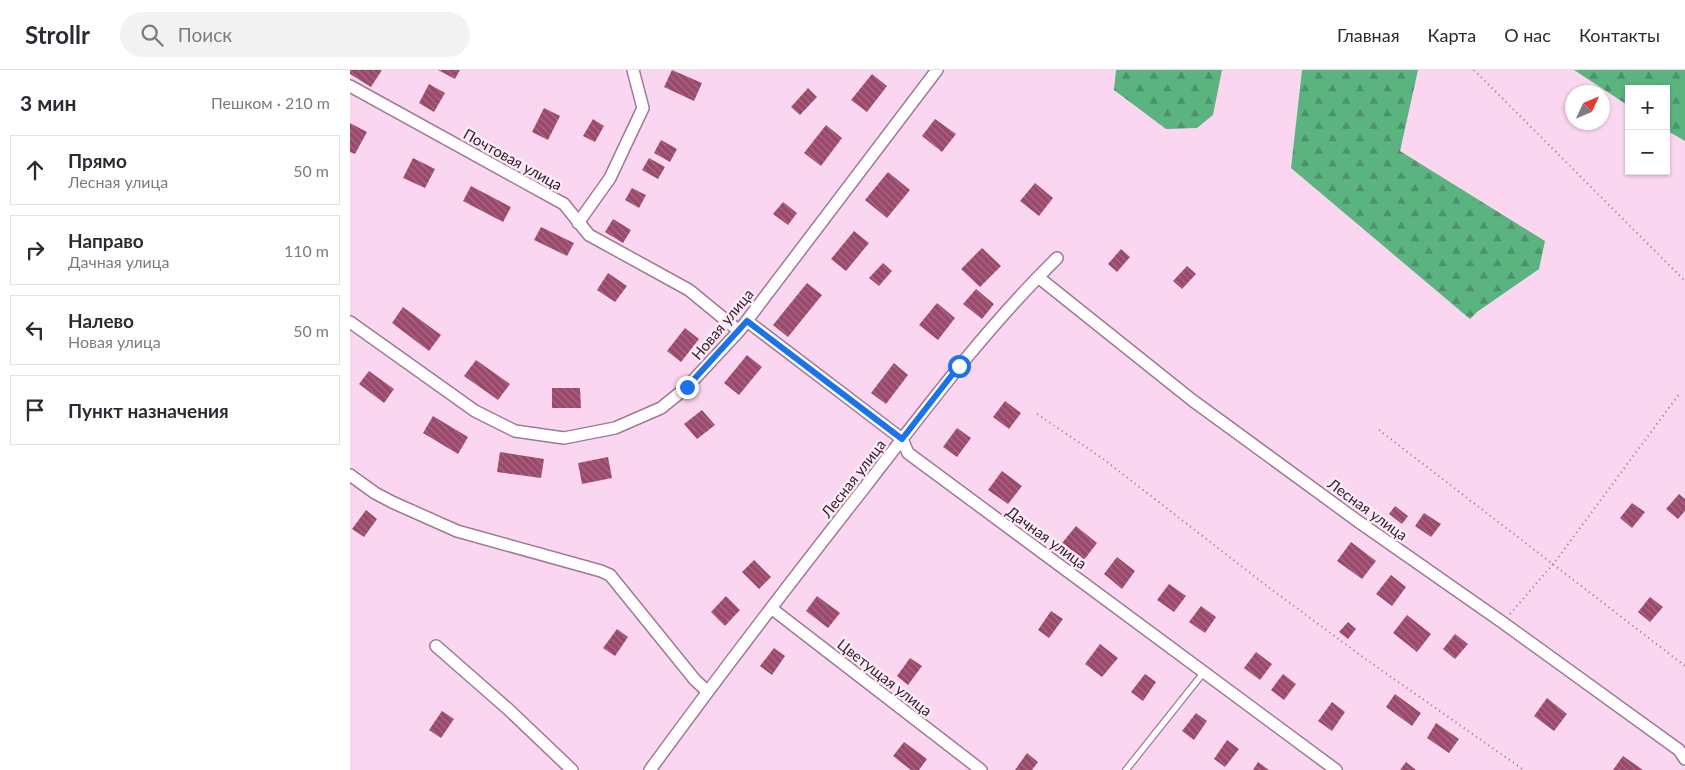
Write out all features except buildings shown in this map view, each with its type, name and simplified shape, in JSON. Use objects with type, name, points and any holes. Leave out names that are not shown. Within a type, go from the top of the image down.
[{"type":"street","points":[[578,222],[610,178],[643,108],[633,70]]},
{"type":"street","name":"Новая улица","points":[[747,321],[937,70]]},
{"type":"street","name":"Почтовая улица","points":[[350,86],[564,204],[589,235],[689,290],[739,331]]},
{"type":"street","name":"Лесная улица","points":[[650,770],[707,691],[959,366],[1057,258]]},
{"type":"street","name":"Лесная улица","points":[[1038,277],[1192,400],[1678,750],[1685,759]]},
{"type":"street","points":[[739,331],[747,321]]},
{"type":"street","name":"Дачная улица","points":[[747,321],[902,439],[908,453],[1336,770]]},
{"type":"street","name":"Новая улица","points":[[350,322],[475,411],[515,432],[564,438],[616,428],[660,408],[687,387],[739,331]]},
{"type":"street","points":[[350,475],[392,502],[457,531],[610,575],[694,680],[707,691]]},
{"type":"street","name":"Цветущая улица","points":[[771,608],[981,770]]},
{"type":"street","points":[[436,646],[514,715],[572,770]]},
{"type":"lane","points":[[1126,770],[1204,671]]},
{"type":"path","points":[[1474,70],[1685,281]]},
{"type":"path","points":[[1502,622],[1554,563],[1680,393]]},
{"type":"path","points":[[1037,414],[1102,458],[1263,583],[1364,658],[1524,770]]},
{"type":"path","points":[[1379,430],[1554,563],[1685,666]]},
{"type":"green space","points":[[1116,70],[1222,70],[1213,115],[1197,128],[1166,129],[1114,90]]},
{"type":"green space","points":[[1302,70],[1418,70],[1400,151],[1545,241],[1539,269],[1477,312],[1470,319],[1291,168]]},
{"type":"green space","points":[[1574,70],[1685,70],[1685,141],[1670,132],[1670,85],[1625,85],[1625,103],[1610,94],[1610,85],[1597,85]]},
{"type":"route","points":[[687,387],[747,321],[902,439],[959,366]]}]
